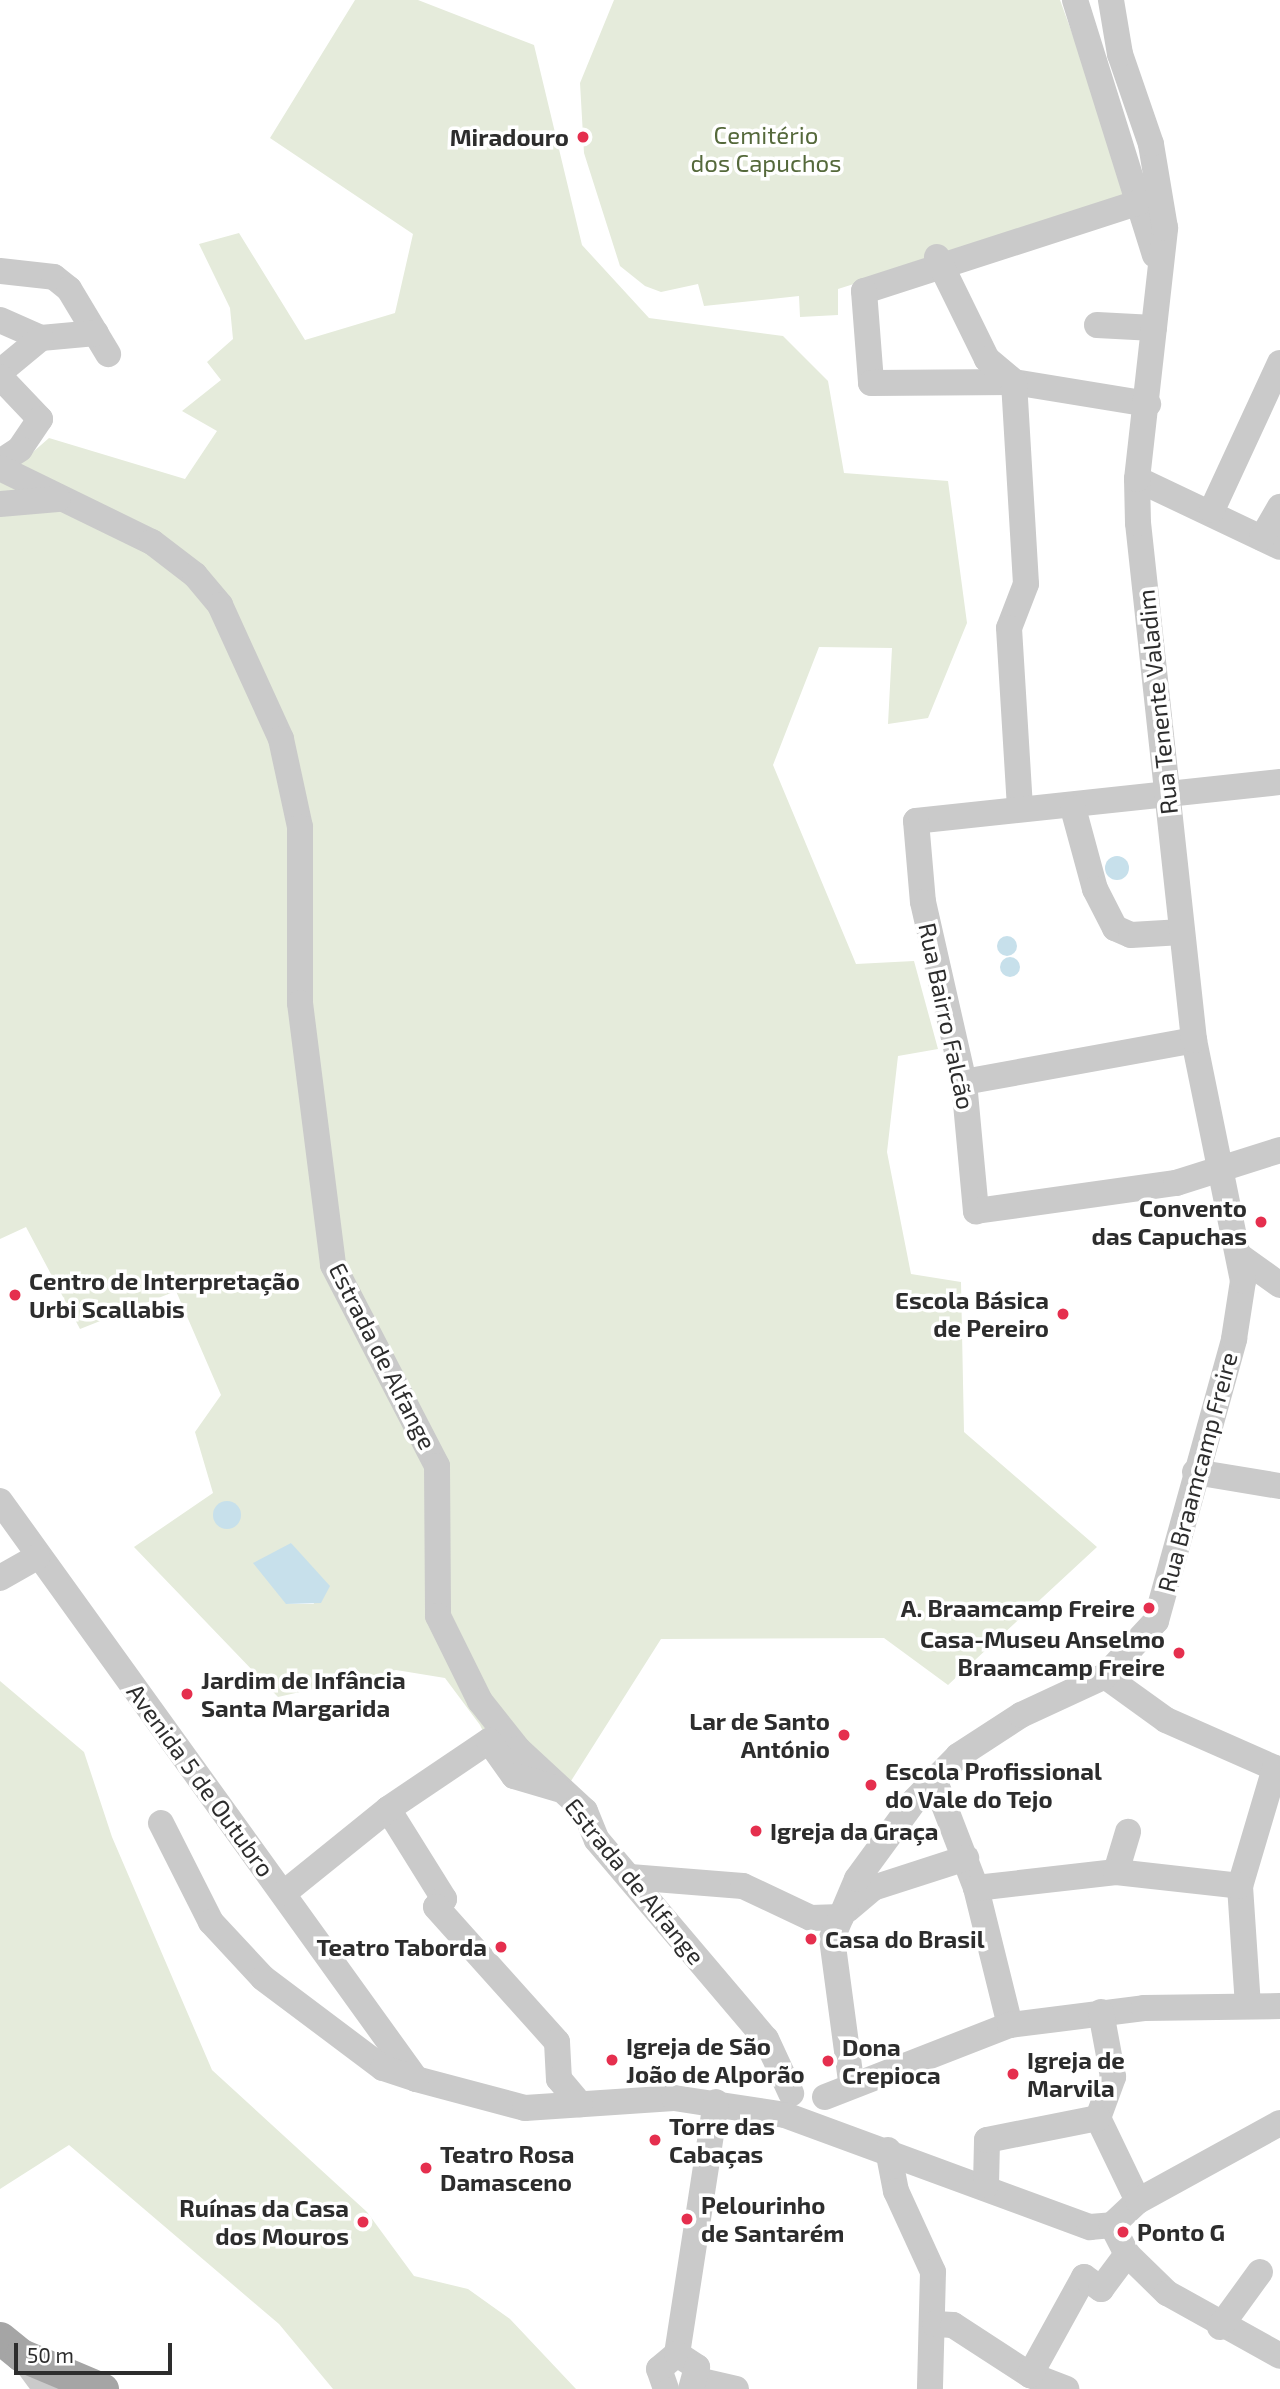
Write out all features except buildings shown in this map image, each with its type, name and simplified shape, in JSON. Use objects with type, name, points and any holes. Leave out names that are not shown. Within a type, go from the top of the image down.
[{"type":"main road","points":[[10,2346],[102,2389]]},
{"type":"street","points":[[1075,0],[1140,201],[1158,288]]},
{"type":"street","name":"Rua Tenente Valadim","points":[[1111,0],[1121,54],[1151,144],[1165,228],[1148,404],[1137,479],[1166,798],[1195,1040],[1216,1167],[1241,1257]]},
{"type":"street","points":[[1140,201],[939,261],[864,291],[871,383],[1014,382],[1148,404]]},
{"type":"street","points":[[939,261],[987,359],[1014,382],[1026,584],[1009,628],[1020,809],[1073,808],[1234,790],[1280,782]]},
{"type":"street","points":[[0,271],[54,277],[102,344],[41,338],[0,320]]},
{"type":"street","points":[[1097,326],[1154,328]]},
{"type":"street","points":[[0,462],[20,449],[40,419],[0,374],[41,338]]},
{"type":"street","points":[[1212,510],[1280,363]]},
{"type":"street","name":"Estrada de Alfange","points":[[0,468],[131,530],[195,575],[220,605],[281,739],[300,827],[300,1003],[333,1265],[437,1466],[441,1499],[432,1534],[438,1616],[454,1653],[518,1749],[585,1811],[597,1840],[766,2039],[788,2104]]},
{"type":"street","points":[[1137,479],[1212,510],[1271,542],[1280,507]]},
{"type":"street","points":[[0,504],[67,499]]},
{"type":"street","points":[[1073,808],[1095,889],[1115,928],[1131,935],[1182,932]]},
{"type":"street","name":"Rua Bairro Falcão","points":[[1020,809],[916,821],[923,902],[964,1082],[976,1211],[1176,1183],[1216,1167]]},
{"type":"street","points":[[964,1082],[1195,1040]]},
{"type":"street","points":[[1216,1167],[1280,1150]]},
{"type":"street","points":[[1241,1257],[1277,1279]]},
{"type":"street","name":"Rua Braamcamp Freire","points":[[851,2081],[832,1966],[832,1938],[857,1879],[934,1779],[998,1727],[1105,1676],[1156,1621],[1195,1472],[1234,1339],[1241,1257]]},
{"type":"street","points":[[1195,1472],[1280,1486]]},
{"type":"street","name":"Avenida 5 de Outubro","points":[[0,1501],[37,1557],[284,1893],[408,2069]]},
{"type":"street","points":[[0,1577],[37,1557]]},
{"type":"street","points":[[1105,1676],[1166,1720],[1275,1768],[1240,1886],[1248,2006]]},
{"type":"street","points":[[284,1893],[388,1809],[489,1741],[513,1776],[563,1791]]},
{"type":"street","points":[[934,1779],[976,1888],[1010,2025]]},
{"type":"street","points":[[388,1809],[444,1899],[436,1907],[557,2042],[559,2079],[580,2104]]},
{"type":"street","points":[[161,1823],[211,1922],[254,1968],[383,2068],[408,2069],[525,2108],[674,2098],[788,2104],[825,2097],[851,2081],[1010,2025],[1144,2008],[1280,2006]]},
{"type":"street","points":[[1116,1872],[1128,1832]]},
{"type":"street","points":[[630,1877],[743,1885],[811,1919],[841,1917],[873,1888],[966,1858]]},
{"type":"street","points":[[976,1888],[1116,1872],[1240,1886]]},
{"type":"street","points":[[1101,2012],[1113,2077],[1098,2118],[1138,2201]]},
{"type":"street","points":[[825,2097],[826,2126]]},
{"type":"street","points":[[666,2389],[659,2369],[677,2354],[716,2102]]},
{"type":"street","points":[[788,2104],[826,2126],[1090,2227],[1112,2225],[1138,2201],[1280,2123]]},
{"type":"street","points":[[986,2185],[987,2140],[1098,2118]]},
{"type":"street","points":[[888,2150],[900,2202],[933,2272],[935,2324],[930,2389]]},
{"type":"street","points":[[1112,2225],[1127,2253],[1167,2293],[1220,2327],[1280,2356]]},
{"type":"street","points":[[1030,2375],[1084,2277],[1101,2288],[1127,2253]]},
{"type":"street","points":[[1220,2327],[1260,2272]]},
{"type":"street","points":[[935,2324],[953,2325],[1030,2375],[1066,2389]]},
{"type":"street","points":[[10,2346],[46,2389]]},
{"type":"street","points":[[677,2354],[694,2361],[694,2384],[736,2389]]},
{"type":"green space","points":[[355,0],[418,0],[534,45],[582,245],[649,318],[783,336],[828,381],[844,473],[948,481],[967,623],[928,718],[888,724],[892,648],[819,647],[773,765],[856,964],[914,961],[938,1049],[898,1056],[887,1152],[911,1274],[961,1282],[964,1432],[1097,1547],[948,1685],[884,1638],[661,1639],[571,1781],[510,1787],[480,1725],[445,1678],[396,1670],[278,1697],[134,1547],[213,1493],[195,1432],[221,1395],[176,1291],[80,1329],[26,1227],[0,1239],[0,464],[25,459],[49,438],[185,479],[217,431],[182,411],[221,380],[207,362],[233,339],[230,308],[199,244],[239,233],[305,340],[395,313],[413,234],[270,138]],"holes":[[[291,1543],[314,1604],[286,1604]]]},
{"type":"green space","name":"Cemitério dos Capuchos","points":[[614,0],[1060,0],[1131,196],[838,289],[838,315],[800,317],[799,296],[704,306],[698,284],[661,292],[645,286],[620,266],[584,153],[580,83]]},
{"type":"green space","points":[[0,1681],[84,1752],[112,1837],[212,2070],[367,2212],[414,2276],[468,2289],[510,2319],[576,2389],[333,2389],[279,2324],[69,2145],[0,2189]]},
{"type":"water","points":[[1112,856],[1122,856],[1129,863],[1129,873],[1122,880],[1112,880],[1105,873],[1105,863]]},
{"type":"water","points":[[1003,936],[1011,936],[1017,946],[1011,956],[1003,956],[997,950],[997,942]]},
{"type":"water","points":[[1006,957],[1014,957],[1020,967],[1014,977],[1006,977],[1000,971],[1000,963]]},
{"type":"water","points":[[227,1501],[237,1505],[241,1515],[237,1525],[227,1529],[217,1525],[213,1515],[217,1505]]},
{"type":"water","points":[[291,1543],[330,1586],[321,1603],[286,1604],[253,1563]]},
{"type":"place","name":"Miradouro","points":[[583,137]]},
{"type":"place","name":"Convento das Capuchas","points":[[1261,1222]]},
{"type":"place","name":"Centro de Interpretação Urbi Scallabis","points":[[15,1295]]},
{"type":"place","name":"Escola Básica de Pereiro","points":[[1063,1314]]},
{"type":"place","name":"A. Braamcamp Freire","points":[[1149,1608]]},
{"type":"place","name":"Casa-Museu Anselmo Braamcamp Freire","points":[[1179,1653]]},
{"type":"place","name":"Jardim de Infância Santa Margarida","points":[[187,1694]]},
{"type":"place","name":"Lar de Santo António","points":[[844,1735]]},
{"type":"place","name":"Escola Profissional do Vale do Tejo","points":[[871,1785]]},
{"type":"place","name":"Igreja da Graça","points":[[756,1831]]},
{"type":"place","name":"Casa do Brasil","points":[[811,1939]]},
{"type":"place","name":"Teatro Taborda","points":[[501,1947]]},
{"type":"place","name":"Igreja de São João de Alporão","points":[[612,2060]]},
{"type":"place","name":"Dona Crepioca","points":[[828,2061]]},
{"type":"place","name":"Igreja de Marvila","points":[[1013,2074]]},
{"type":"place","name":"Torre das Cabaças","points":[[655,2140]]},
{"type":"place","name":"Teatro Rosa Damasceno","points":[[426,2168]]},
{"type":"place","name":"Pelourinho de Santarém","points":[[687,2219]]},
{"type":"place","name":"Ruínas da Casa dos Mouros","points":[[363,2222]]},
{"type":"place","name":"Ponto G","points":[[1123,2232]]}]
